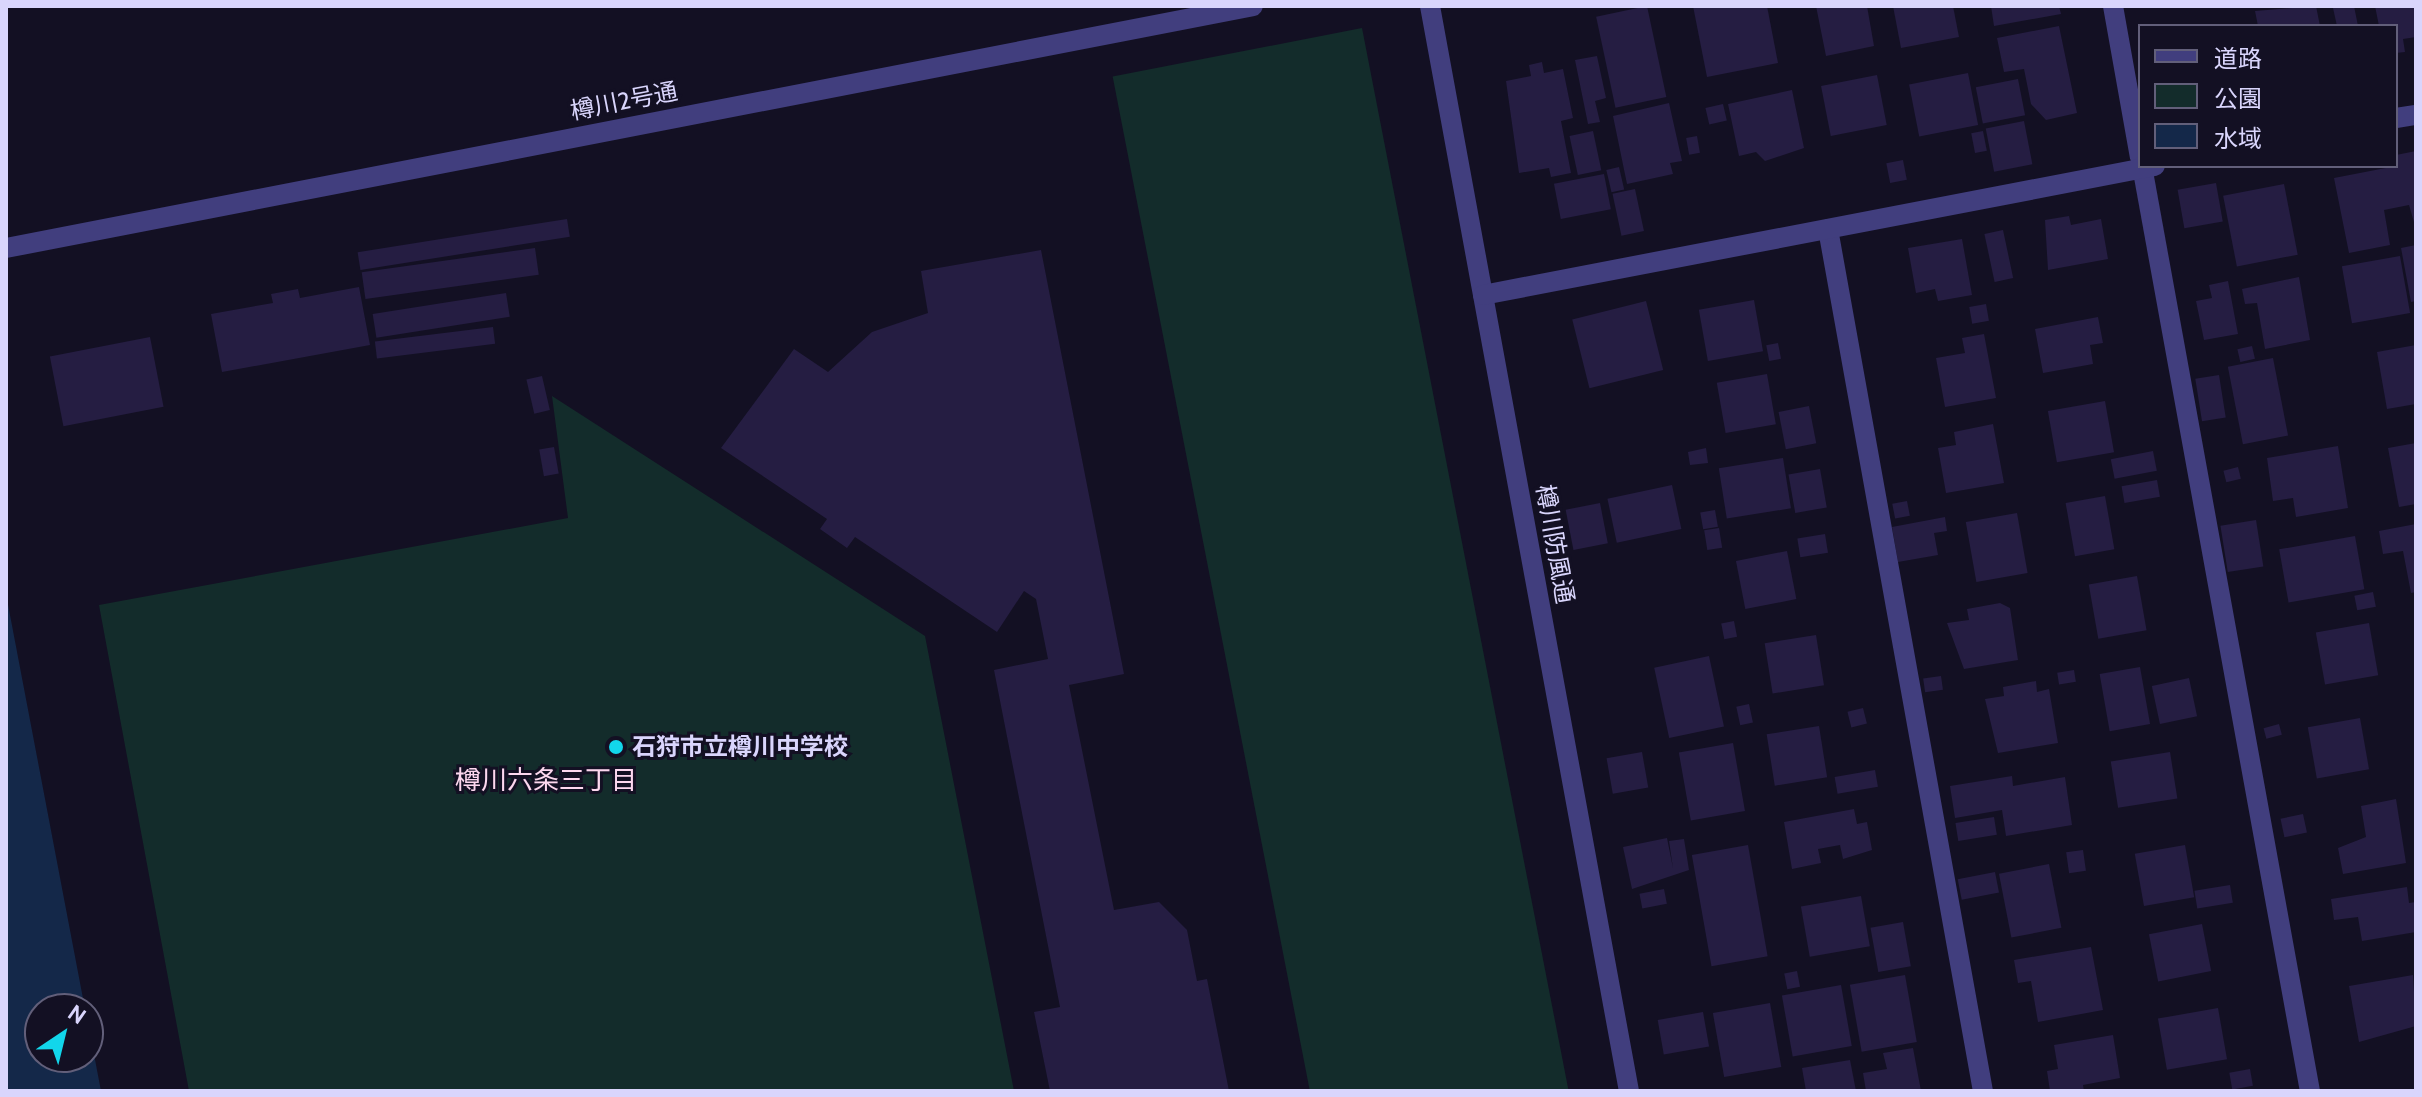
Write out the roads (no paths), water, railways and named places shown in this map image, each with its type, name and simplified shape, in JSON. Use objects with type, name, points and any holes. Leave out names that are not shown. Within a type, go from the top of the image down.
[{"type":"street","name":"樽川2号通","points":[[6,248],[1253,6]]},
{"type":"street","name":"樽川防風通","points":[[1430,6],[1629,1091]]},
{"type":"street","points":[[2113,6],[2138,129]]},
{"type":"street","points":[[1483,295],[2138,165]]},
{"type":"street","points":[[2146,168],[2310,1091]]},
{"type":"street","points":[[1828,229],[1983,1091]]},
{"type":"water","points":[[6,594],[82,993],[24,993],[24,1073],[98,1073],[101,1091],[6,1091]]},
{"type":"place","name":"石狩市立樽川中学校","points":[[616,747]]},
{"type":"district","name":"樽川六条三丁目","points":[[546,781]]}]
